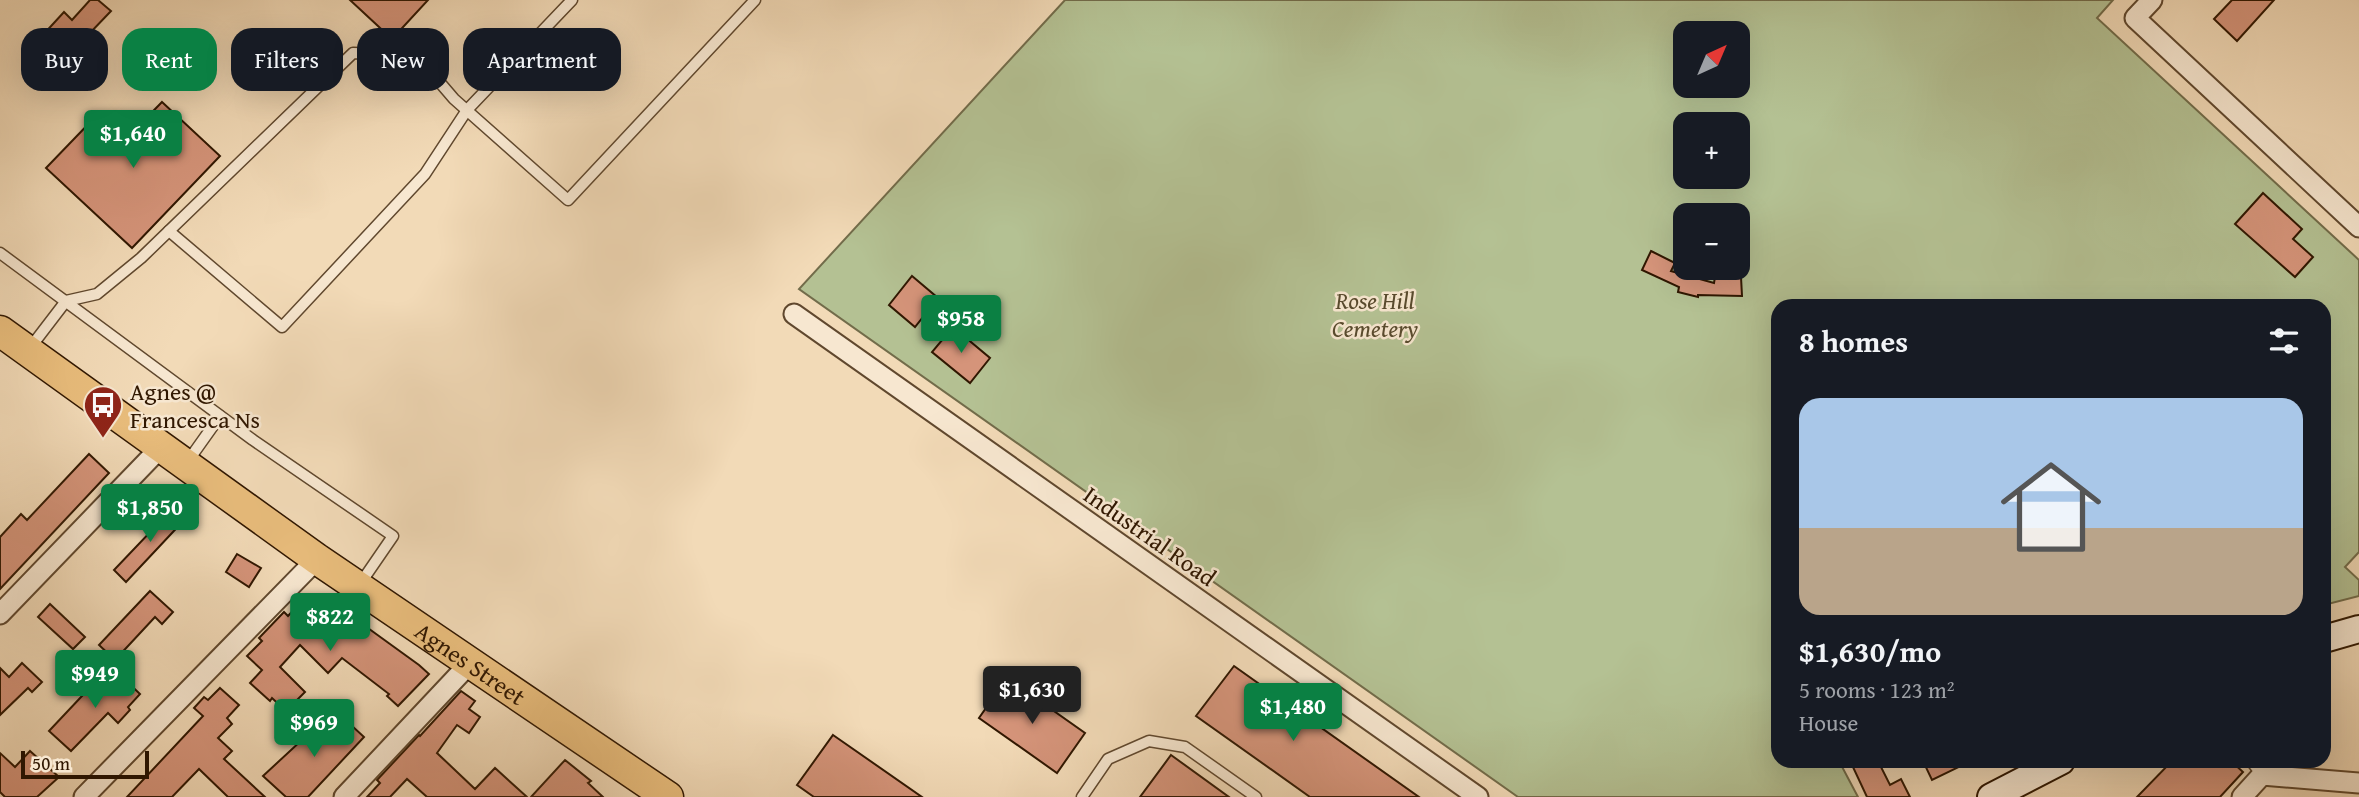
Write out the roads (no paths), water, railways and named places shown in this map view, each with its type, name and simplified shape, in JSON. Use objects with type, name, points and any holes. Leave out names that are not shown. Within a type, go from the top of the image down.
[{"type":"main road","name":"Agnes Street","points":[[9,341],[162,446],[317,559],[668,797]]},
{"type":"main road","points":[[2331,637],[2359,629]]},
{"type":"main road","points":[[1991,797],[2047,768]]},
{"type":"street","points":[[2152,0],[2135,18],[2359,227]]},
{"type":"street","name":"Industrial Road","points":[[794,314],[1478,797]]},
{"type":"street","points":[[0,614],[162,446]]},
{"type":"street","points":[[84,797],[317,559]]},
{"type":"street","points":[[344,797],[471,662]]},
{"type":"street","points":[[2242,797],[2257,768],[2359,783]]},
{"type":"lane","points":[[169,231],[282,327],[425,174],[467,110],[572,0]]},
{"type":"lane","points":[[9,341],[65,301],[97,294],[141,258],[353,53],[385,54],[424,64],[454,99],[568,200],[755,0]]},
{"type":"lane","points":[[0,253],[220,416],[393,536],[359,586]]},
{"type":"lane","points":[[186,463],[220,416]]},
{"type":"lane","points":[[1082,797],[1108,759],[1149,741],[1185,747],[1256,797]]},
{"type":"place","name":"Agnes @ Francesca Ns","points":[[103,439]]},
{"type":"park label","name":"Rose Hill Cemetery","points":[[1375,314]]}]
